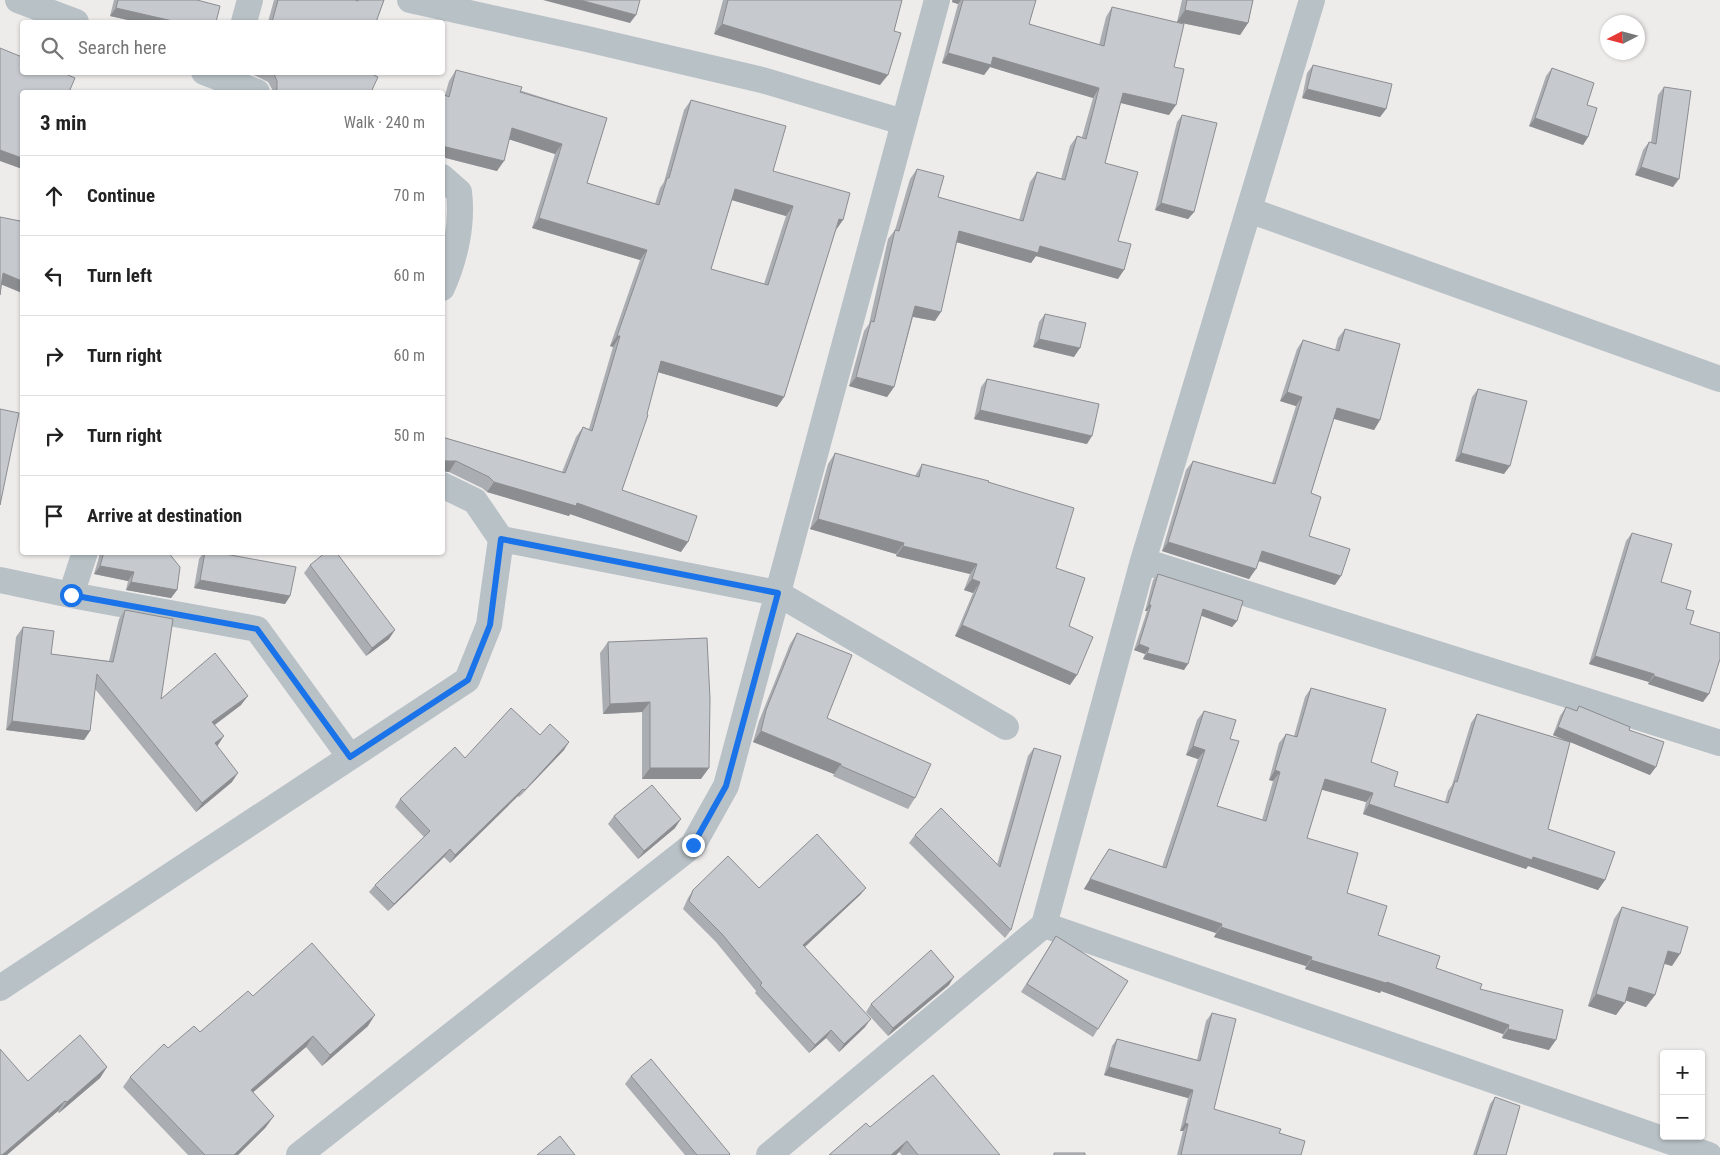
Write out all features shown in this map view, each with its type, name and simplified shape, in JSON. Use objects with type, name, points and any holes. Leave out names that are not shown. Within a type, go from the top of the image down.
[{"type":"street","points":[[18,0],[71,20]]},
{"type":"street","points":[[245,20],[250,0]]},
{"type":"street","points":[[410,0],[762,80],[903,122]]},
{"type":"street","points":[[299,1155],[693,845],[726,786],[937,0]]},
{"type":"street","points":[[769,1155],[1044,925],[1143,561],[1312,0]]},
{"type":"street","points":[[221,80],[251,90]]},
{"type":"street","points":[[445,180],[459,192],[460,204],[454,256],[445,280]]},
{"type":"street","points":[[1249,210],[1720,379]]},
{"type":"street","points":[[0,988],[468,680],[490,625],[501,539],[475,502],[445,487]]},
{"type":"street","points":[[501,539],[778,593],[1006,728]]},
{"type":"street","points":[[71,595],[84,555]]},
{"type":"street","points":[[1143,561],[1720,742]]},
{"type":"street","points":[[0,580],[257,629],[350,757]]},
{"type":"street","points":[[1044,925],[1710,1155]]},
{"type":"building","points":[[118,0],[197,0],[220,6],[216,20],[168,20],[116,8]]},
{"type":"building","points":[[278,0],[384,0],[377,20],[273,20]]},
{"type":"building","points":[[580,0],[640,0],[636,15]]},
{"type":"building","points":[[728,0],[902,0],[894,31],[901,33],[888,75],[722,24]]},
{"type":"building","points":[[963,0],[1036,0],[1029,24],[1104,46],[1112,7],[1184,24],[1174,67],[1184,69],[1176,105],[1123,93],[1105,163],[1138,172],[1118,241],[1131,244],[1124,270],[1040,246],[1038,253],[959,231],[941,312],[915,306],[894,387],[856,377],[871,321],[874,322],[895,230],[899,231],[917,169],[944,176],[938,197],[1023,221],[1037,172],[1065,180],[1077,136],[1086,139],[1099,88],[993,57],[991,65],[948,53]]},
{"type":"building","points":[[1187,0],[1253,0],[1248,23],[1185,10]]},
{"type":"building","points":[[0,48],[20,56],[20,75],[68,75],[75,78],[70,90],[20,90],[20,157],[0,150]]},
{"type":"building","points":[[1313,65],[1392,84],[1386,109],[1307,89]]},
{"type":"building","points":[[1552,68],[1594,83],[1587,105],[1597,108],[1588,137],[1535,118]]},
{"type":"building","points":[[456,70],[522,87],[520,92],[607,118],[587,183],[659,205],[667,178],[669,178],[691,100],[786,126],[773,171],[850,193],[843,220],[839,219],[784,397],[661,361],[648,415],[622,490],[697,516],[688,542],[577,503],[576,506],[494,482],[489,477],[456,461],[445,461],[445,438],[565,473],[583,427],[592,431],[620,336],[617,336],[647,250],[539,218],[562,144],[512,128],[504,161],[445,147],[445,95],[449,97]],"holes":[[[735,189],[793,206],[768,285],[711,269]]]},
{"type":"building","points":[[274,75],[374,75],[378,77],[372,90],[276,90],[277,81]]},
{"type":"building","points":[[1664,87],[1691,91],[1679,179],[1641,167],[1649,142],[1656,144]]},
{"type":"building","points":[[1182,115],[1217,123],[1194,212],[1161,203]]},
{"type":"building","points":[[0,217],[20,221],[20,280],[3,273],[0,295]]},
{"type":"building","points":[[1045,314],[1086,323],[1080,348],[1039,339]]},
{"type":"building","points":[[1345,329],[1400,344],[1380,420],[1337,408],[1311,493],[1321,497],[1309,536],[1350,549],[1341,576],[1262,551],[1256,569],[1168,542],[1193,461],[1275,484],[1302,397],[1287,392],[1303,340],[1339,351]]},
{"type":"building","points":[[987,379],[1099,404],[1092,436],[980,410]]},
{"type":"building","points":[[1478,389],[1527,401],[1510,466],[1461,453]]},
{"type":"building","points":[[0,409],[19,413],[0,505]]},
{"type":"building","points":[[835,453],[919,477],[922,464],[989,481],[1074,508],[1056,568],[1085,578],[1069,626],[1093,637],[1077,675],[962,625],[980,582],[972,579],[977,564],[903,546],[904,543],[818,519]]},
{"type":"building","points":[[1632,533],[1672,544],[1661,582],[1691,591],[1686,609],[1694,611],[1690,624],[1720,633],[1720,659],[1709,694],[1654,676],[1654,674],[1595,656]]},
{"type":"building","points":[[103,555],[170,555],[180,567],[177,590],[131,582],[134,572],[100,566]]},
{"type":"building","points":[[204,555],[230,555],[296,567],[290,596],[200,580]]},
{"type":"building","points":[[322,555],[338,555],[395,630],[372,648],[310,565]]},
{"type":"building","points":[[1158,574],[1243,601],[1237,621],[1203,609],[1188,664],[1147,653],[1149,648],[1139,644]]},
{"type":"building","points":[[125,610],[173,619],[161,699],[215,653],[248,696],[212,722],[224,736],[215,743],[238,773],[202,803],[97,674],[90,731],[12,721],[23,627],[54,631],[51,654],[113,662]]},
{"type":"building","points":[[797,633],[852,655],[827,718],[931,764],[915,798],[841,766],[841,764],[761,731],[766,710]]},
{"type":"building","points":[[707,638],[710,699],[709,768],[650,768],[650,702],[610,704],[608,642]]},
{"type":"building","points":[[1311,688],[1386,709],[1371,762],[1398,772],[1394,786],[1448,803],[1455,781],[1457,782],[1477,714],[1570,742],[1548,829],[1615,852],[1605,880],[1533,857],[1532,860],[1369,804],[1373,793],[1325,779],[1307,838],[1358,853],[1347,893],[1387,906],[1378,935],[1440,956],[1436,968],[1482,984],[1480,989],[1563,1010],[1556,1040],[1508,1029],[1509,1025],[1387,982],[1311,960],[1312,957],[1221,927],[1222,924],[1090,879],[1109,849],[1166,868],[1205,750],[1193,746],[1204,711],[1236,720],[1230,739],[1239,741],[1217,806],[1266,821],[1280,772],[1275,770],[1286,734],[1297,737]]},
{"type":"building","points":[[1579,706],[1630,727],[1629,730],[1664,742],[1656,767],[1558,727],[1566,707],[1577,711]]},
{"type":"building","points":[[511,708],[540,735],[550,724],[569,742],[525,790],[523,789],[455,855],[450,849],[394,904],[375,885],[430,831],[400,799],[455,747],[465,758]]},
{"type":"building","points":[[1034,748],[1061,756],[1011,930],[915,835],[941,808],[1000,867]]},
{"type":"building","points":[[652,785],[681,819],[644,851],[614,816]]},
{"type":"building","points":[[817,834],[866,888],[803,945],[871,1019],[844,1044],[831,1030],[815,1045],[760,985],[762,983],[722,934],[689,901],[693,890],[728,856],[759,888]]},
{"type":"building","points":[[1622,907],[1688,927],[1680,954],[1668,951],[1655,995],[1629,987],[1625,1003],[1596,994]]},
{"type":"building","points":[[1056,936],[1128,981],[1098,1029],[1027,984]]},
{"type":"building","points":[[312,943],[375,1015],[330,1055],[313,1036],[251,1090],[274,1116],[234,1155],[205,1155],[130,1077],[164,1044],[168,1048],[194,1026],[200,1032],[248,991],[253,996]]},
{"type":"building","points":[[931,950],[954,977],[893,1028],[871,1004]]},
{"type":"building","points":[[1212,1013],[1236,1019],[1214,1109],[1281,1129],[1279,1133],[1305,1141],[1301,1155],[1181,1155],[1188,1124],[1185,1123],[1193,1090],[1109,1067],[1117,1039],[1200,1061]]},
{"type":"building","points":[[80,1035],[107,1067],[67,1102],[65,1101],[0,1155],[0,1049],[28,1081]]},
{"type":"building","points":[[651,1059],[729,1155],[697,1155],[631,1076]]},
{"type":"building","points":[[933,1075],[1000,1155],[918,1155],[907,1141],[891,1155],[829,1155],[866,1123],[870,1127]]},
{"type":"building","points":[[1495,1097],[1520,1106],[1506,1155],[1476,1155]]},
{"type":"building","points":[[560,1136],[575,1155],[537,1155]]},
{"type":"building","points":[[1054,1153],[1085,1153],[1085,1155],[1054,1155]]},
{"type":"route","points":[[71,595],[257,629],[350,757],[468,680],[490,625],[501,539],[778,593],[726,786],[693,845]]}]
